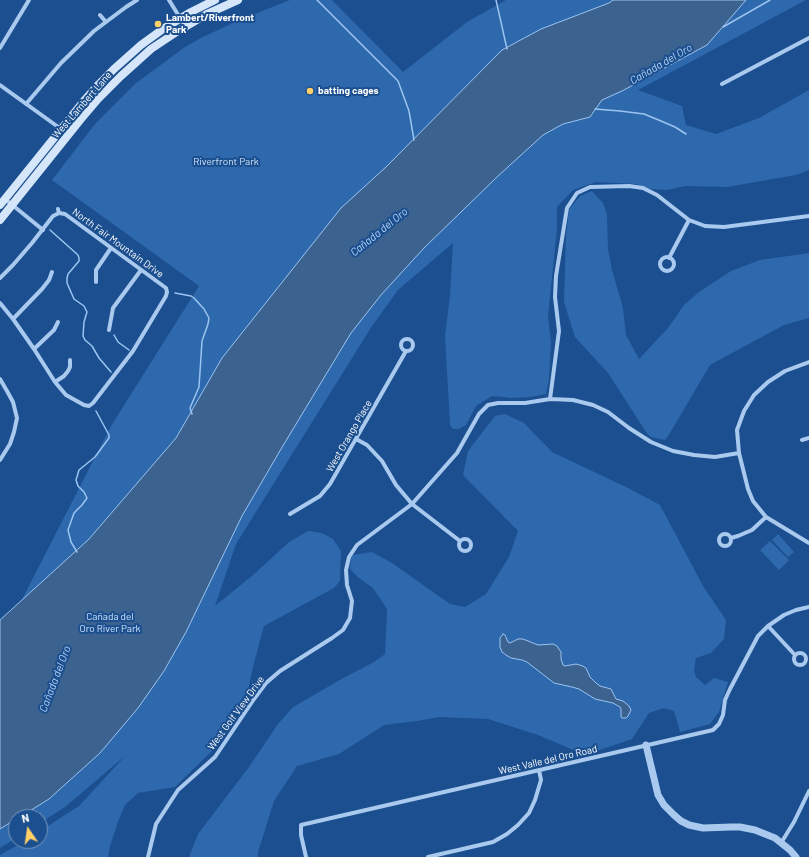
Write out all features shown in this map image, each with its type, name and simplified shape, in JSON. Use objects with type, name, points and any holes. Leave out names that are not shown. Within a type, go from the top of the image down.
[{"type":"main road","name":"West Lambert Lane","points":[[2,202],[90,93],[123,61],[150,38],[180,18],[215,0]]},
{"type":"main road","name":"West Lambert Lane","points":[[0,220],[106,90],[129,68],[151,49],[185,26],[238,0]]},
{"type":"street","points":[[0,48],[29,0]]},
{"type":"street","points":[[26,104],[61,63],[94,31],[136,0]]},
{"type":"street","points":[[169,0],[185,26]]},
{"type":"street","points":[[100,15],[106,22]]},
{"type":"street","points":[[722,84],[809,38]]},
{"type":"street","points":[[0,85],[61,129]]},
{"type":"street","points":[[739,453],[715,457],[673,451],[651,442],[608,412],[593,405],[573,400],[550,399],[559,331],[555,297],[556,276],[567,208],[577,193],[590,187],[629,186],[643,188],[658,195],[688,220],[705,226],[724,227],[809,216]]},
{"type":"street","points":[[0,278],[43,230],[12,205],[2,202]]},
{"type":"street","name":"North Fair Mountain Drive","points":[[43,230],[58,211],[65,214],[168,289],[166,296],[133,351],[93,403],[88,406],[84,405],[66,395],[55,382]]},
{"type":"street","points":[[669,258],[688,220]]},
{"type":"street","points":[[96,282],[96,270],[111,248]]},
{"type":"street","points":[[109,330],[113,308],[141,270]]},
{"type":"street","points":[[13,319],[42,289],[49,280],[52,272]]},
{"type":"street","points":[[0,303],[34,349],[55,382],[64,376],[68,371],[70,367],[70,360]]},
{"type":"street","points":[[34,349],[54,330],[58,322]]},
{"type":"street","name":"West Orango Place","points":[[290,514],[312,502],[326,490],[406,351]]},
{"type":"street","points":[[809,362],[785,371],[768,382],[754,395],[744,412],[737,430],[739,453],[748,489],[754,501],[766,517],[809,543]]},
{"type":"street","points":[[0,380],[13,402],[16,418],[10,444],[0,460]]},
{"type":"street","name":"West Golf View Drive","points":[[148,857],[156,824],[178,790],[215,757],[254,698],[266,683],[280,671],[343,630],[350,618],[352,601],[347,584],[346,570],[349,557],[357,545],[412,504],[457,453],[479,414],[488,405],[498,403],[525,403],[550,399]]},
{"type":"street","points":[[802,440],[809,438]]},
{"type":"street","points":[[356,439],[367,445],[382,461],[396,485],[412,504],[460,540]]},
{"type":"street","points":[[731,538],[752,530],[766,517]]},
{"type":"street","name":"West Valle del Oro Road","points":[[306,857],[301,835],[301,825],[713,730],[719,724],[723,715],[725,700],[758,636],[768,626],[784,615],[809,607]]},
{"type":"street","points":[[768,626],[795,655]]},
{"type":"street","points":[[646,745],[658,795],[664,805],[674,816],[689,825],[703,828],[740,827],[755,830],[768,835],[781,843],[796,857]]},
{"type":"street","points":[[428,857],[493,842],[507,834],[518,825],[528,813],[535,800],[541,780],[539,770]]},
{"type":"street","points":[[781,843],[794,822],[809,791]]},
{"type":"green space","name":"Riverfront Park","points":[[290,0],[332,0],[403,72],[467,22],[506,0],[806,0],[638,90],[682,106],[686,125],[716,134],[759,118],[809,90],[809,170],[796,175],[727,187],[685,186],[667,190],[650,189],[636,184],[596,182],[573,190],[557,207],[557,229],[548,316],[551,342],[549,379],[546,394],[511,398],[492,396],[476,406],[466,425],[459,429],[453,429],[450,425],[445,336],[450,295],[453,243],[398,290],[372,326],[236,544],[215,606],[253,575],[289,542],[308,531],[322,533],[333,539],[341,551],[340,581],[334,588],[264,626],[248,690],[215,748],[175,787],[138,793],[125,805],[110,846],[108,857],[0,857],[0,855],[11,849],[48,849],[48,826],[79,806],[125,756],[65,807],[48,818],[48,809],[8,809],[8,843],[0,848],[0,631],[13,617],[111,426],[199,286],[52,180],[95,124],[136,83],[185,47],[237,21]]},
{"type":"green space","points":[[592,191],[603,203],[607,215],[608,249],[612,270],[623,308],[626,335],[639,359],[668,328],[684,305],[699,292],[731,271],[760,260],[809,253],[809,318],[784,325],[710,365],[665,440],[651,437],[646,432],[608,373],[575,337],[564,302],[566,236],[569,210],[580,196]]},
{"type":"green space","points":[[505,414],[524,423],[552,452],[660,505],[703,586],[726,620],[724,639],[711,653],[696,658],[694,671],[696,677],[705,685],[714,678],[728,682],[719,712],[710,724],[680,732],[674,711],[664,708],[649,713],[632,739],[585,755],[538,735],[488,719],[439,717],[384,725],[339,754],[297,766],[274,801],[258,852],[258,857],[189,857],[198,834],[249,767],[278,724],[293,707],[374,662],[385,654],[387,609],[373,588],[359,578],[350,569],[351,558],[353,555],[372,552],[392,563],[450,604],[465,607],[486,594],[509,557],[518,531],[463,475],[468,451],[495,416]]},
{"type":"green space","points":[[778,534],[794,552],[788,557],[772,540]]},
{"type":"green space","points":[[770,541],[789,560],[779,570],[760,550]]},
{"type":"water","name":"Cañada del Oro River Park","points":[[613,0],[746,0],[707,45],[622,91],[602,100],[590,117],[563,124],[543,135],[497,177],[424,248],[381,295],[351,333],[281,449],[242,516],[186,632],[164,671],[138,708],[100,753],[49,799],[33,809],[8,809],[8,824],[0,829],[0,620],[89,539],[176,438],[222,358],[341,208],[386,167],[502,50],[541,29],[609,3]]},
{"type":"water","points":[[503,634],[510,643],[518,639],[523,639],[538,645],[553,644],[557,646],[561,652],[563,665],[576,664],[586,668],[590,677],[596,683],[600,686],[611,689],[616,699],[623,701],[629,706],[631,710],[628,716],[626,718],[622,718],[620,707],[613,703],[595,699],[579,689],[554,683],[527,662],[511,658],[506,655],[502,652],[500,647],[500,638]]},
{"type":"waterway","points":[[317,0],[398,81],[409,111],[414,140]]},
{"type":"waterway","points":[[496,0],[507,49]]},
{"type":"waterway","points":[[723,27],[770,0]]},
{"type":"waterway","points":[[595,109],[644,114],[675,127],[686,134]]},
{"type":"waterway","points":[[50,230],[78,255],[79,261],[68,274],[67,283],[74,299],[84,306],[87,312],[84,322],[83,336],[111,372]]},
{"type":"waterway","points":[[175,293],[194,298],[204,309],[209,318],[202,341],[199,387],[190,408],[192,414]]},
{"type":"waterway","points":[[114,335],[118,342],[129,350]]},
{"type":"waterway","points":[[77,552],[71,542],[68,530],[74,513],[87,498],[78,486],[76,480],[79,470],[95,457],[109,438],[109,435],[96,411]]},
{"type":"place","name":"Lambert/Riverfront Park","points":[[158,24]]},
{"type":"place","name":"batting cages","points":[[310,91]]},
{"type":"water label","name":"Cañada del Oro","points":[[661,64]]},
{"type":"water label","name":"Cañada del Oro","points":[[379,232]]},
{"type":"water label","name":"Cañada del Oro","points":[[55,679]]}]
